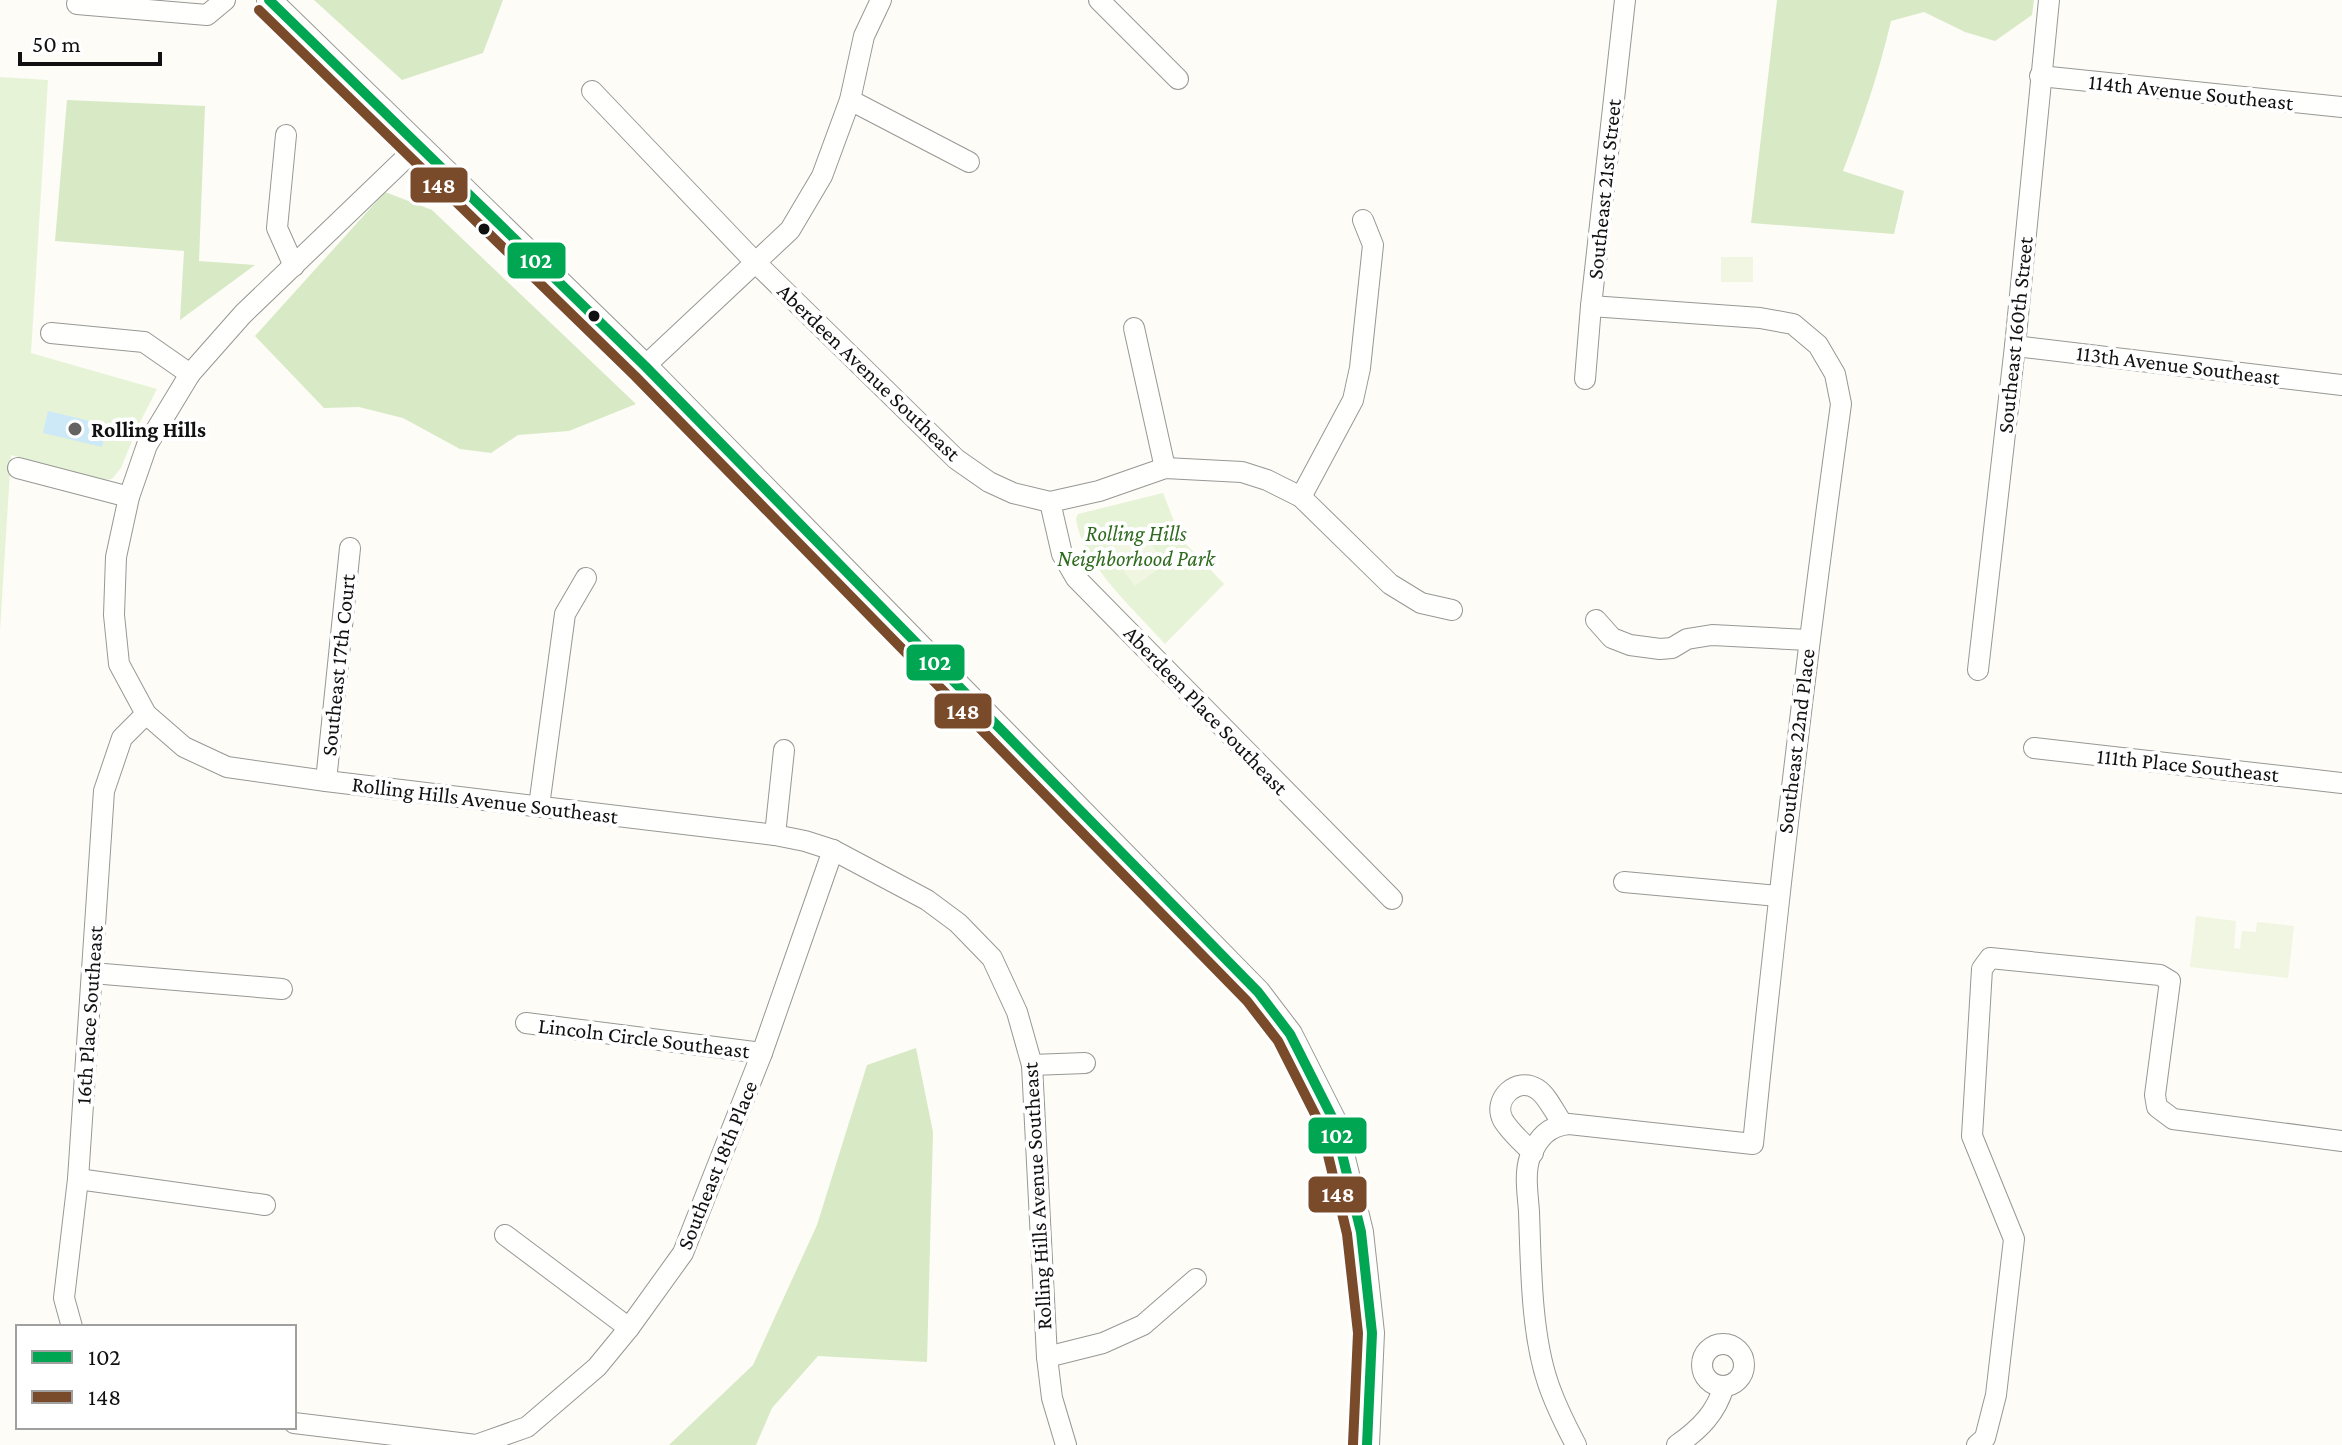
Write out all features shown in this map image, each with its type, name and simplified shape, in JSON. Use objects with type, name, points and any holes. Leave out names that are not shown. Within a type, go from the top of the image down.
[{"type":"street","points":[[77,4],[207,15],[225,0]]},
{"type":"street","points":[[269,0],[645,366],[1258,992],[1290,1034],[1334,1121],[1361,1232],[1372,1333],[1367,1445]]},
{"type":"street","points":[[645,366],[790,230],[822,176],[850,100],[864,36],[881,0]]},
{"type":"street","points":[[1099,0],[1178,79]]},
{"type":"street","name":"Southeast 21st Street","points":[[1585,379],[1625,0]]},
{"type":"street","name":"Southeast 160th Street","points":[[1978,670],[2015,346],[2049,0]]},
{"type":"street","name":"114th Avenue Southeast","points":[[2040,76],[2342,107]]},
{"type":"street","name":"Aberdeen Avenue Southeast","points":[[592,91],[755,262],[956,459],[989,482],[1013,493],[1050,502],[1099,491],[1165,468],[1242,472],[1301,497],[1390,584],[1421,603],[1452,610]]},
{"type":"street","points":[[850,100],[969,162]]},
{"type":"street","points":[[286,135],[277,228],[294,266]]},
{"type":"street","name":"Rolling Hills Avenue Southeast","points":[[418,146],[243,314],[190,374],[147,445],[129,497],[116,557],[114,615],[119,664],[146,714],[184,747],[227,767],[805,841],[833,850],[927,900],[958,923],[992,958],[1017,1012],[1032,1065],[1047,1357],[1052,1398],[1066,1445]]},
{"type":"street","points":[[1301,497],[1353,400],[1360,368],[1373,245],[1363,220]]},
{"type":"street","name":"Southeast 22nd Place","points":[[1563,1124],[1753,1144],[1808,640],[1841,404],[1835,374],[1818,345],[1793,324],[1760,318],[1591,306]]},
{"type":"street","points":[[1134,328],[1165,468]]},
{"type":"street","points":[[51,333],[144,342],[190,374]]},
{"type":"street","name":"113th Avenue Southeast","points":[[2015,346],[2342,385]]},
{"type":"street","points":[[18,468],[129,497]]},
{"type":"street","name":"Aberdeen Place Southeast","points":[[1050,502],[1062,554],[1076,578],[1392,899]]},
{"type":"street","name":"Southeast 17th Court","points":[[326,781],[350,548]]},
{"type":"street","points":[[539,806],[565,614],[586,578]]},
{"type":"street","points":[[1596,620],[1612,638],[1630,645],[1660,649],[1672,648],[1687,639],[1712,635],[1808,640]]},
{"type":"street","name":"16th Place Southeast","points":[[71,1325],[64,1298],[78,1179],[104,791],[122,738],[146,714]]},
{"type":"street","name":"111th Place Southeast","points":[[2034,748],[2342,783]]},
{"type":"street","points":[[775,835],[784,750]]},
{"type":"street","name":"Southeast 18th Place","points":[[476,1445],[527,1427],[597,1367],[683,1253],[762,1053],[833,850]]},
{"type":"street","points":[[1624,882],[1778,896]]},
{"type":"street","points":[[1977,1445],[1985,1438],[1996,1395],[2014,1239],[1972,1136],[1982,969],[1990,958],[2160,975],[2170,981],[2155,1095],[2157,1107],[2173,1119],[2342,1141]]},
{"type":"street","points":[[92,973],[282,989]]},
{"type":"street","name":"Lincoln Circle Southeast","points":[[526,1023],[762,1053]]},
{"type":"street","points":[[1032,1065],[1085,1063]]},
{"type":"street","points":[[1536,1146],[1503,1120],[1500,1105],[1507,1092],[1521,1085],[1536,1087],[1563,1124],[1549,1129],[1536,1146],[1527,1177],[1538,1343],[1548,1384],[1576,1445]]},
{"type":"street","points":[[78,1179],[265,1205]]},
{"type":"street","points":[[505,1235],[629,1328]]},
{"type":"street","points":[[1047,1357],[1103,1343],[1143,1325],[1196,1279]]},
{"type":"street","points":[[1677,1445],[1692,1434],[1718,1405],[1724,1386]]},
{"type":"street","points":[[296,1423],[476,1445]]},
{"type":"green space","points":[[314,0],[503,0],[483,53],[402,80]]},
{"type":"green space","points":[[1777,0],[2034,0],[2032,15],[1995,41],[1965,32],[1924,12],[1891,21],[1870,97],[1843,171],[1904,191],[1894,234],[1751,223]]},
{"type":"green space","points":[[0,77],[48,80],[31,353],[157,389],[121,468],[112,479],[104,480],[11,455],[0,631]]},
{"type":"green space","points":[[67,100],[205,106],[199,261],[255,265],[180,320],[184,251],[55,241]]},
{"type":"green space","points":[[385,192],[432,210],[636,404],[569,431],[518,435],[491,453],[460,449],[403,418],[359,407],[324,408],[255,336]]},
{"type":"green space","points":[[1721,257],[1753,257],[1753,282],[1721,282]]},
{"type":"green space","name":"Rolling Hills Neighborhood Park","points":[[1163,493],[1181,539],[1224,584],[1165,644],[1099,570],[1081,536],[1076,519],[1078,514]]},
{"type":"green space","points":[[1138,526],[1165,564],[1135,586],[1107,549]]},
{"type":"green space","points":[[2196,916],[2236,921],[2234,948],[2240,949],[2242,931],[2256,932],[2257,922],[2294,926],[2288,978],[2190,967]]},
{"type":"green space","points":[[916,1048],[933,1132],[927,1362],[818,1356],[772,1408],[756,1445],[669,1445],[753,1365],[817,1225],[867,1065]]},
{"type":"water","name":"Rolling Hills","points":[[48,411],[107,425],[102,447],[43,433]]},
{"type":"transit line","name":"102","points":[[269,0],[645,366],[1258,992],[1290,1034],[1334,1121],[1361,1232],[1372,1333],[1367,1445]]},
{"type":"transit line","name":"148","points":[[259,10],[635,376],[1247,1001],[1278,1041],[1321,1126],[1347,1234],[1358,1333],[1353,1444]]},
{"type":"place","name":"Rolling Hills","points":[[75,429]]}]
